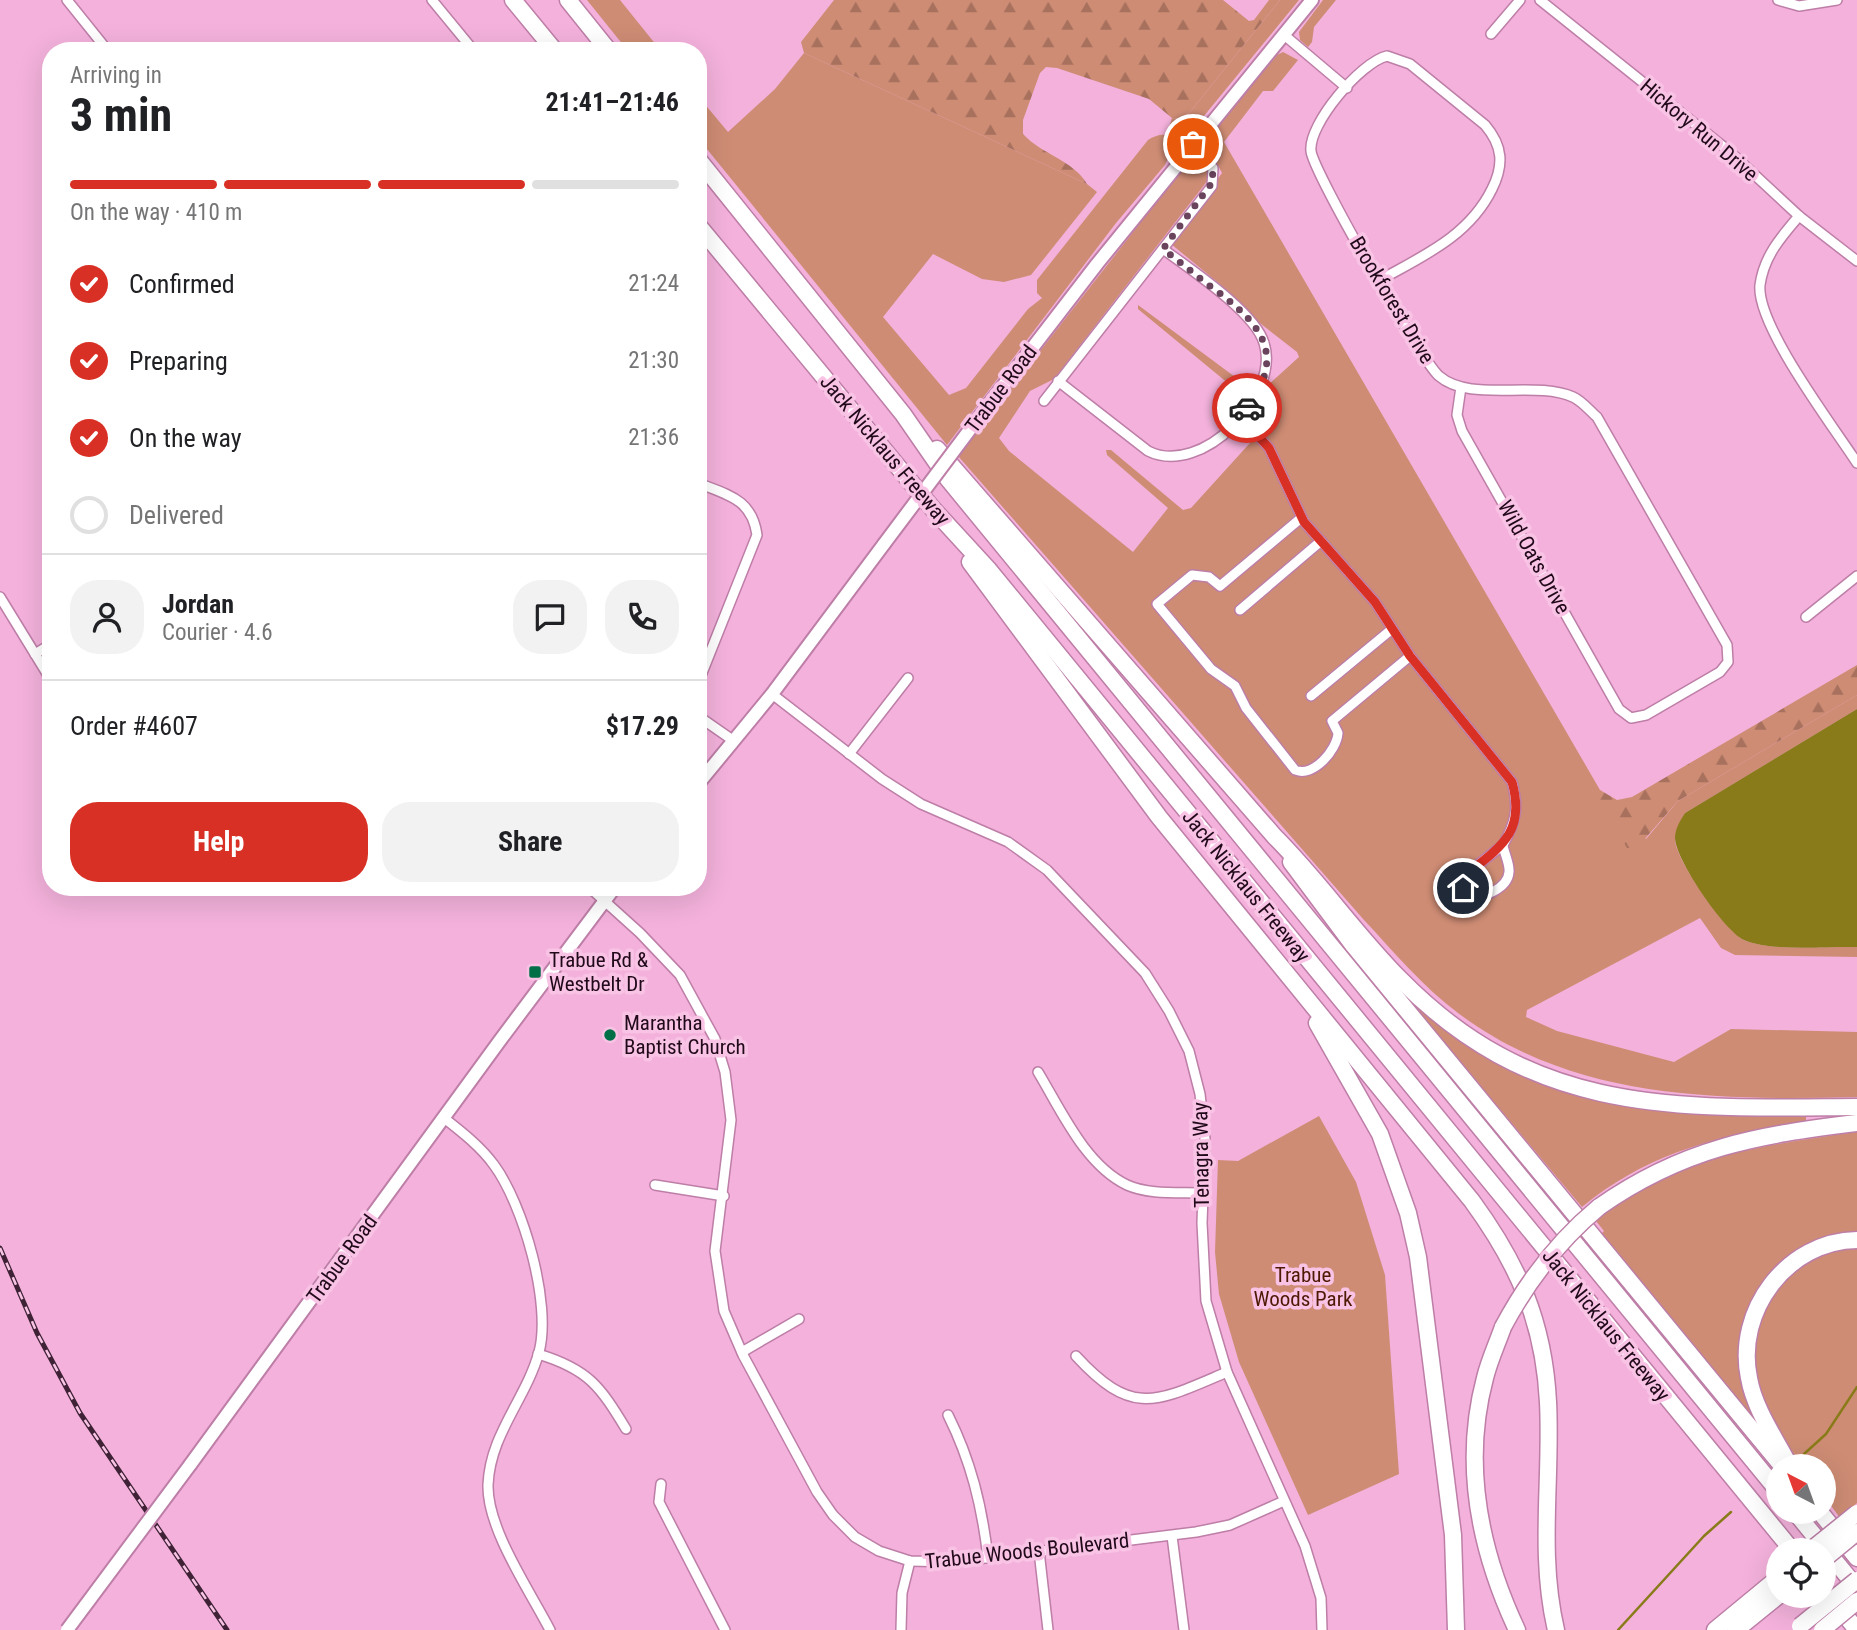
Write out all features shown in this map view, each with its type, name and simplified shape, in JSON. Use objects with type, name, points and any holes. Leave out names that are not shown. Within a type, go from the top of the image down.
[{"type":"highway","points":[[513,0],[548,42]]},
{"type":"highway","points":[[568,0],[602,42]]},
{"type":"highway","name":"Jack Nicklaus Freeway","points":[[707,170],[903,414],[947,479],[1766,1476]]},
{"type":"highway","name":"Jack Nicklaus Freeway","points":[[707,236],[933,509],[989,570],[1782,1538]]},
{"type":"highway","points":[[903,414],[958,470],[1403,982],[1466,1034],[1536,1073],[1621,1099],[1668,1106],[1857,1107]]},
{"type":"highway","points":[[933,509],[1160,817],[1472,1201],[1501,1242],[1523,1283],[1545,1368],[1548,1404],[1545,1568],[1556,1630]]},
{"type":"highway","points":[[1275,836],[1302,879],[1353,945],[1773,1454]]},
{"type":"highway","points":[[1296,984],[1380,1134],[1408,1213],[1418,1257],[1453,1535],[1456,1630]]},
{"type":"highway","points":[[1517,1630],[1488,1558],[1478,1514],[1474,1473],[1476,1431],[1485,1378],[1503,1327],[1539,1268],[1574,1228],[1599,1207],[1665,1167],[1709,1150],[1791,1131],[1857,1123]]},
{"type":"highway","points":[[1784,1454],[1756,1401],[1749,1379],[1746,1344],[1750,1324],[1758,1304],[1785,1268],[1822,1245],[1857,1240]]},
{"type":"highway","points":[[1826,1538],[1857,1513]]},
{"type":"highway","points":[[1805,1524],[1857,1588]]},
{"type":"highway","points":[[1830,1524],[1857,1558]]},
{"type":"highway","points":[[1836,1549],[1857,1532]]},
{"type":"highway","points":[[1798,1628],[1857,1580]]},
{"type":"highway","points":[[1715,1630],[1766,1595]]},
{"type":"highway","points":[[1736,1630],[1766,1598]]},
{"type":"highway","points":[[1822,1630],[1857,1601]]},
{"type":"highway","points":[[1836,1604],[1857,1630]]},
{"type":"main road","name":"Trabue Road","points":[[707,773],[772,694],[986,408],[1193,144],[1312,0]]},
{"type":"main road","name":"Trabue Road","points":[[67,1630],[608,896]]},
{"type":"street","points":[[67,0],[101,42]]},
{"type":"street","points":[[432,0],[467,42]]},
{"type":"street","points":[[1491,34],[1520,0]]},
{"type":"street","name":"Hickory Run Drive","points":[[1540,0],[1730,152],[1799,216],[1857,261]]},
{"type":"street","points":[[1781,1],[1812,6],[1837,0]]},
{"type":"street","points":[[1283,34],[1347,88],[1370,62],[1387,56],[1402,59],[1485,125],[1496,137],[1501,152],[1497,179],[1486,201],[1465,228],[1449,241],[1380,280]]},
{"type":"street","name":"Brookforest Drive","points":[[1347,88],[1316,126],[1311,152],[1317,169],[1425,361],[1440,378],[1461,387]]},
{"type":"street","points":[[1044,401],[1214,180],[1209,159],[1193,144]]},
{"type":"street","points":[[1799,216],[1776,243],[1765,263],[1760,285],[1761,301],[1772,330],[1857,463]]},
{"type":"street","points":[[1058,382],[1148,451],[1159,456],[1184,457],[1203,450],[1240,416],[1261,387],[1265,374],[1267,361],[1260,333],[1246,314],[1163,249]]},
{"type":"street","name":"Wild Oats Drive","points":[[1461,387],[1548,389],[1576,398],[1597,417],[1727,645],[1728,662],[1720,673],[1646,715],[1631,718],[1619,709],[1462,431],[1457,415],[1461,387]]},
{"type":"street","points":[[1240,416],[1269,448],[1301,518],[1375,602],[1410,656],[1512,782],[1517,800],[1516,820],[1503,845],[1465,875],[1463,888],[1470,896],[1488,895],[1507,880],[1510,871],[1503,845]]},
{"type":"street","points":[[707,486],[745,505],[754,516],[757,535],[707,660]]},
{"type":"street","points":[[1301,518],[1220,586],[1209,577],[1192,575],[1157,604],[1211,669],[1235,686],[1246,708],[1295,770],[1301,773],[1308,772],[1335,748],[1338,733],[1332,721],[1410,656]]},
{"type":"street","points":[[1240,610],[1321,541]]},
{"type":"street","points":[[1806,617],[1857,576]]},
{"type":"street","points":[[0,597],[42,665]]},
{"type":"street","points":[[1311,696],[1392,629]]},
{"type":"street","points":[[35,654],[42,650]]},
{"type":"street","points":[[849,754],[908,678]]},
{"type":"street","name":"Tenagra Way","points":[[772,694],[849,754],[921,804],[1008,842],[1047,870],[1145,973],[1189,1051],[1197,1083],[1205,1139],[1202,1193],[1206,1301],[1227,1372],[1305,1546],[1321,1598],[1322,1630]]},
{"type":"street","points":[[707,722],[734,741]]},
{"type":"street","name":"Trabue Woods Boulevard","points":[[599,896],[640,933],[680,975],[715,1039],[725,1072],[731,1120],[724,1196],[715,1251],[724,1311],[742,1352],[817,1492],[833,1515],[856,1537],[879,1551],[910,1562],[953,1562],[1172,1536],[1230,1525],[1284,1501]]},
{"type":"street","points":[[1038,1072],[1082,1144],[1108,1173],[1128,1185],[1144,1190],[1202,1193]]},
{"type":"street","points":[[444,1118],[465,1134],[495,1166],[513,1202],[534,1259],[543,1300],[538,1354],[496,1446],[488,1487],[494,1519],[550,1630]]},
{"type":"street","points":[[655,1185],[724,1196]]},
{"type":"street","points":[[742,1352],[799,1319]]},
{"type":"street","points":[[538,1354],[587,1374],[607,1396],[626,1429]]},
{"type":"street","points":[[1076,1356],[1099,1381],[1129,1398],[1164,1397],[1227,1372]]},
{"type":"street","points":[[948,1415],[965,1448],[982,1506],[988,1558]]},
{"type":"street","points":[[661,1484],[659,1502],[725,1630]]},
{"type":"street","points":[[1172,1536],[1184,1630]]},
{"type":"street","points":[[1039,1551],[1048,1630]]},
{"type":"street","points":[[901,1630],[902,1593],[910,1562]]},
{"type":"green space","points":[[587,0],[620,0],[654,42],[621,42]]},
{"type":"green space","points":[[834,0],[1223,0],[1249,21],[1254,20],[1269,0],[1280,0],[1190,112],[1179,119],[1172,118],[1149,99],[1057,68],[1046,67],[1040,73],[1023,120],[1023,134],[1074,169],[1087,184],[804,53],[801,42]]},
{"type":"green space","points":[[1280,0],[1299,0],[1199,122],[1188,128],[1170,124],[1172,118],[1179,119],[1190,112]]},
{"type":"green space","points":[[1323,0],[1336,0],[1314,27],[1312,42],[1308,47],[1300,40],[1299,32]]},
{"type":"green space","points":[[1283,52],[1298,60],[1273,91],[1263,91],[1224,142],[1600,790],[1592,790],[1646,839],[1678,801],[1857,695],[1857,709],[1685,813],[1675,839],[1683,862],[1702,894],[1725,924],[1744,940],[1783,947],[1857,947],[1857,957],[1735,955],[1721,948],[1700,918],[1527,1010],[1526,1017],[1557,1031],[1674,1062],[1731,1029],[1857,1032],[1857,1097],[1752,1098],[1701,1095],[1649,1089],[1599,1079],[1550,1064],[1503,1042],[1458,1013],[1421,981],[1364,920],[958,456],[1187,163],[1195,159],[1206,165],[1210,172],[1208,180],[1054,379],[1030,391],[999,438],[1009,451],[1133,552],[1168,508],[1107,455],[1106,450],[1111,450],[1183,510],[1191,508],[1269,422],[1269,417],[1138,309],[1138,305],[1258,394],[1299,357],[1297,352],[1229,299],[1227,290],[1171,244],[1222,173],[1206,142],[1209,136],[1277,55]]},
{"type":"green space","points":[[804,53],[1087,184],[1097,192],[1031,275],[1004,282],[982,279],[933,254],[883,317],[949,395],[966,388],[1028,309],[1042,298],[1037,293],[1037,280],[1148,140],[1162,135],[1176,140],[1165,165],[1116,223],[947,445],[707,149],[707,107],[728,132],[775,89]]},
{"type":"green space","points":[[1857,665],[1857,695],[1678,801],[1637,848],[1627,848],[1592,790],[1600,790],[1617,800],[1632,797]]},
{"type":"green space","points":[[1413,996],[1447,1024],[1598,1099],[1692,1114],[1806,1117],[1806,1121],[1715,1140],[1661,1159],[1634,1172],[1582,1207],[1409,1001]]},
{"type":"green space","name":"Trabue Woods Park","points":[[1319,1116],[1356,1182],[1385,1275],[1399,1474],[1308,1515],[1239,1362],[1219,1294],[1215,1252],[1218,1160],[1238,1161]]},
{"type":"green space","points":[[1857,1132],[1857,1234],[1823,1240],[1745,1323],[1758,1415],[1754,1420],[1601,1234],[1604,1231],[1596,1221],[1654,1182],[1686,1168],[1753,1149]]},
{"type":"green space","points":[[1857,1246],[1857,1503],[1840,1518],[1836,1512],[1836,1454],[1794,1454],[1767,1411],[1759,1392],[1754,1351],[1763,1311],[1773,1293],[1801,1263],[1820,1253]]},
{"type":"shaded area","points":[[1857,709],[1857,947],[1783,947],[1744,940],[1735,934],[1713,909],[1683,862],[1675,838],[1678,825],[1685,813]]},
{"type":"waterway","points":[[1804,1454],[1826,1434],[1857,1387]]},
{"type":"waterway","points":[[1618,1630],[1704,1536],[1731,1512]]},
{"type":"railway","points":[[0,1248],[37,1333],[80,1413],[227,1630]]},
{"type":"way so far","points":[[1193,144],[1209,159],[1215,174],[1214,180],[1163,249],[1246,314],[1260,333],[1267,361],[1265,374],[1261,387],[1247,408]]},
{"type":"place","name":"Trabue Rd & Westbelt Dr","points":[[535,972]]},
{"type":"place","name":"Marantha Baptist Church","points":[[610,1035]]},
{"type":"route","points":[[1247,408],[1240,416],[1261,436],[1269,448],[1304,522],[1375,602],[1410,656],[1512,782],[1517,800],[1516,820],[1503,845],[1465,875],[1463,888]]}]
